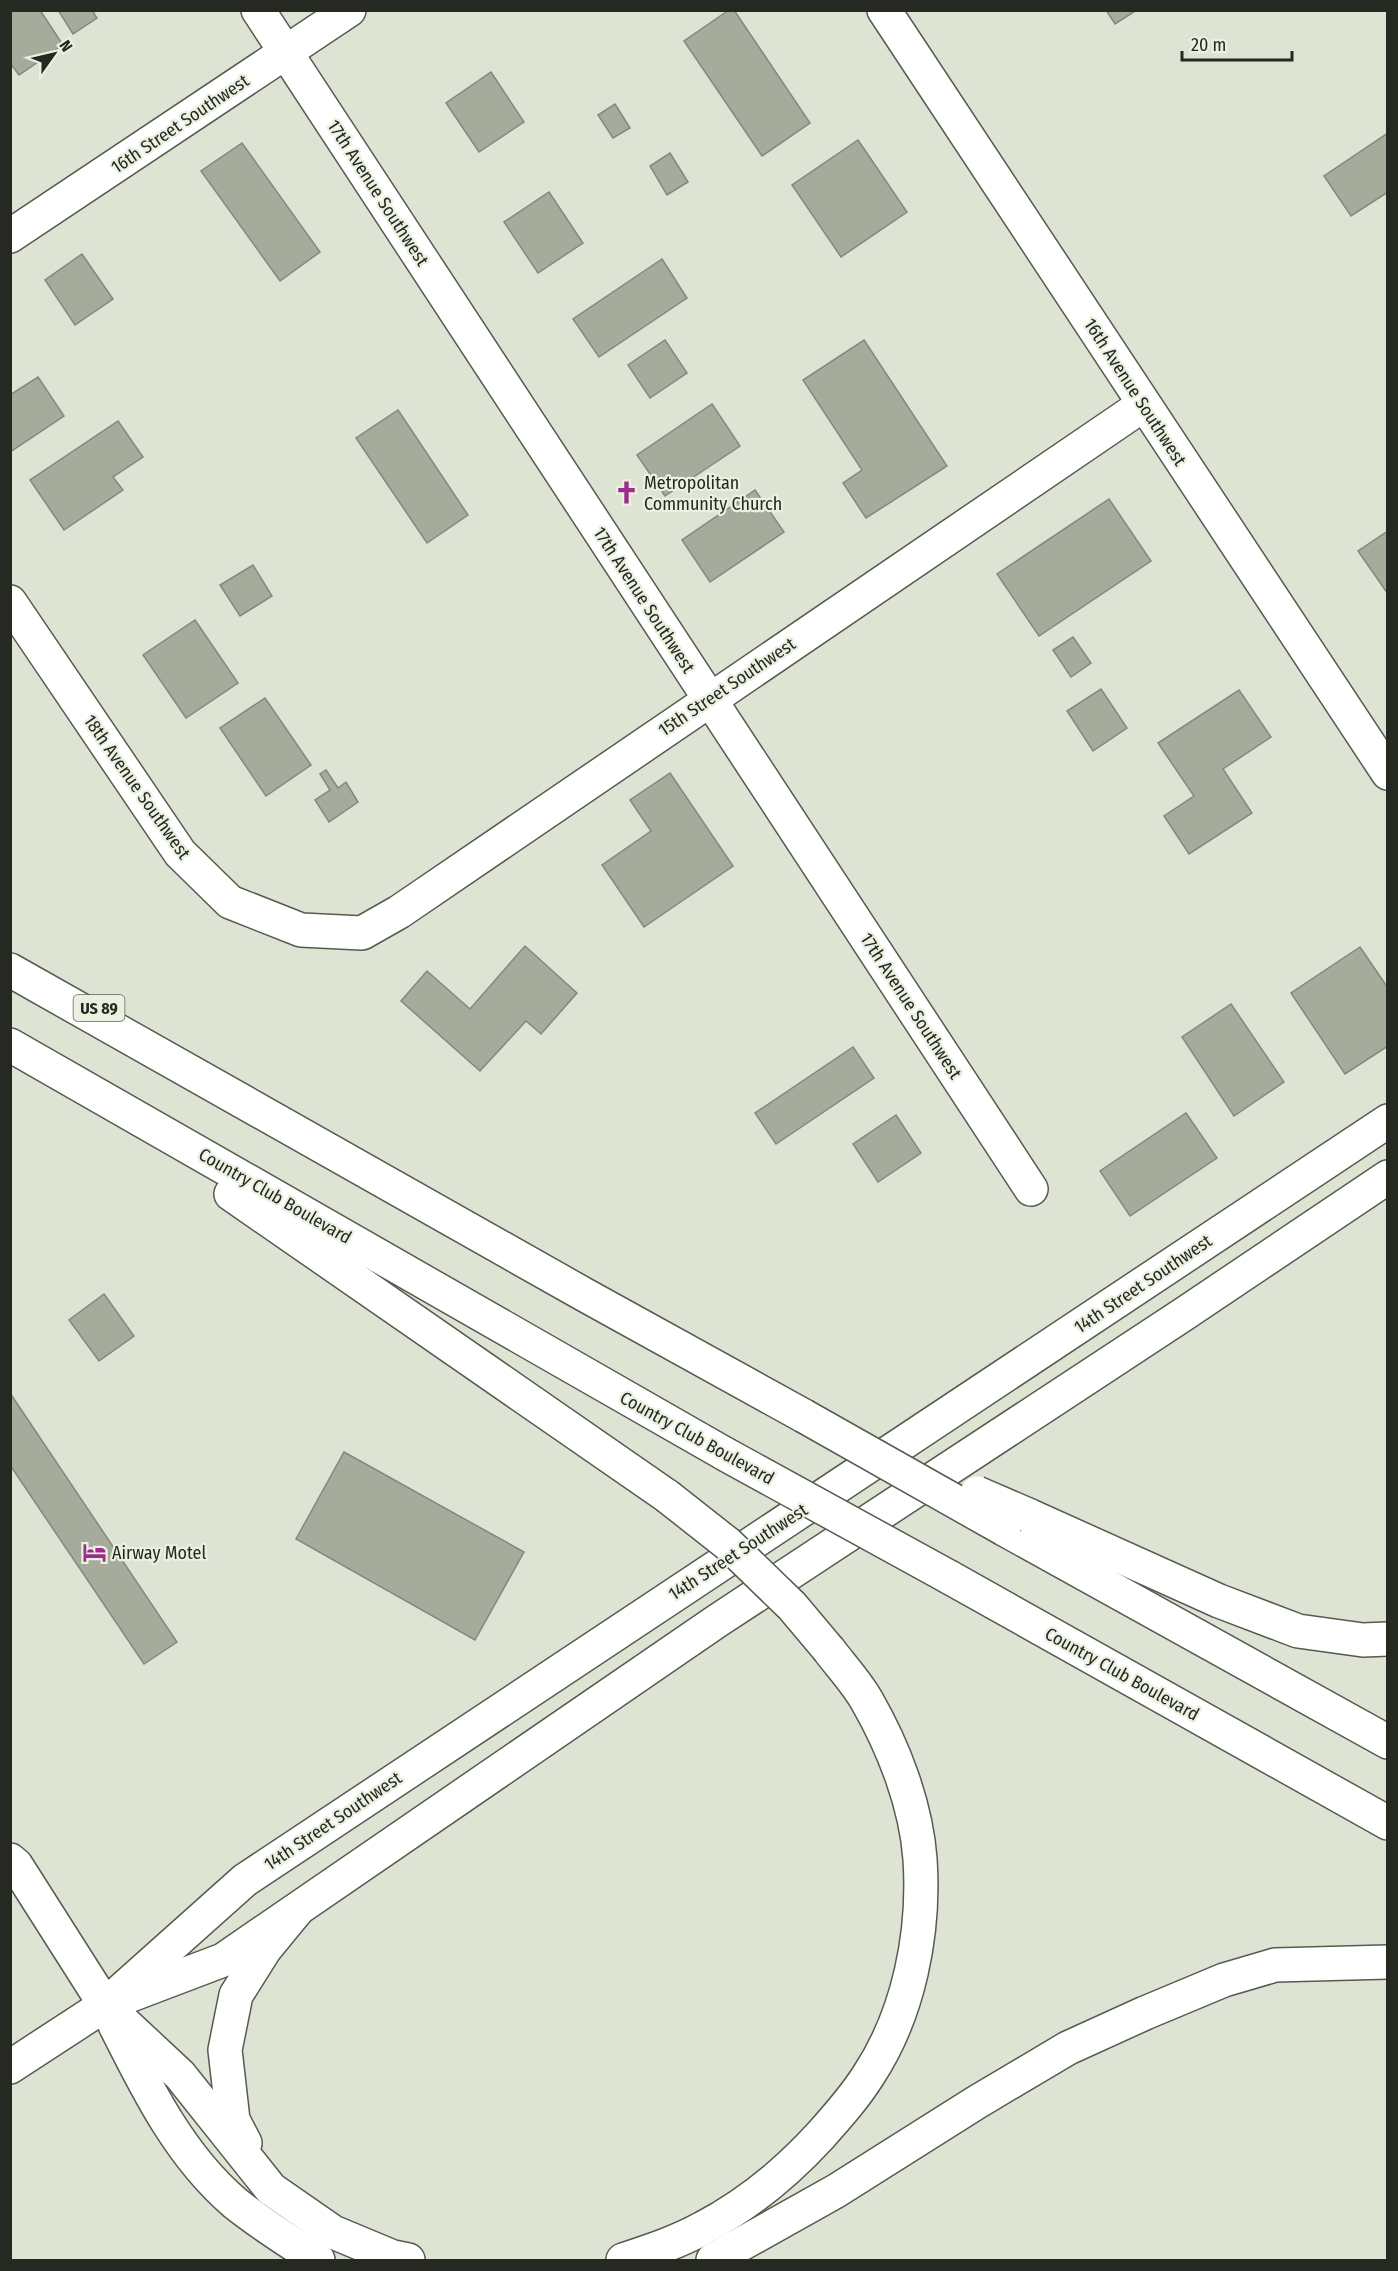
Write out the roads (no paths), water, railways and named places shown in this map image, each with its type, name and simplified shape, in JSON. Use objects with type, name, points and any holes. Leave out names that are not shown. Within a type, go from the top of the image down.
[{"type":"main road","name":"17th Avenue Southwest","points":[[258,10],[1031,1189]]},
{"type":"main road","name":"16th Street Southwest","points":[[10,236],[349,10]]},
{"type":"main road","name":"16th Avenue Southwest","points":[[884,10],[1388,773]]},
{"type":"main road","name":"15th Street Southwest","points":[[301,930],[362,933],[389,917],[1143,405]]},
{"type":"main road","name":"18th Avenue Southwest","points":[[10,602],[180,853],[230,902],[301,930]]},
{"type":"main road","name":"US 89","points":[[10,945],[188,1070]]},
{"type":"main road","points":[[10,970],[804,1416],[1016,1522],[1388,1742]]},
{"type":"main road","points":[[24,1053],[667,1496],[728,1544],[792,1606],[867,1699],[891,1750],[910,1803],[920,1857],[921,1904],[915,1948],[905,1995],[890,2036],[869,2075],[843,2111],[801,2157],[757,2195],[703,2228],[658,2249],[623,2260]]},
{"type":"main road","name":"Country Club Boulevard","points":[[24,1053],[725,1454],[1388,1823]]},
{"type":"main road","name":"14th Street Southwest","points":[[10,2067],[105,2005],[245,1880],[1388,1121]]},
{"type":"main road","name":"14th Street Southwest","points":[[105,2005],[223,1960],[717,1621],[1388,1177]]},
{"type":"main road","points":[[1016,1522],[1298,1631],[1363,1640],[1388,1639]]},
{"type":"main road","points":[[10,1860],[16,1865],[105,2005],[153,2100],[195,2162],[234,2202],[278,2235],[318,2260]]},
{"type":"main road","points":[[271,2189],[232,2120],[225,2050],[236,1995],[265,1950],[297,1910]]},
{"type":"main road","points":[[713,2260],[836,2192],[977,2102],[1068,2048],[1145,2013],[1224,1980],[1275,1965],[1388,1962]]},
{"type":"main road","points":[[105,2005],[180,2075],[271,2189],[333,2232],[393,2257],[408,2260]]},
{"type":"place","name":"Metropolitan Community Church","points":[[626,493]]},
{"type":"place","name":"Airway Motel","points":[[94,1553]]}]
